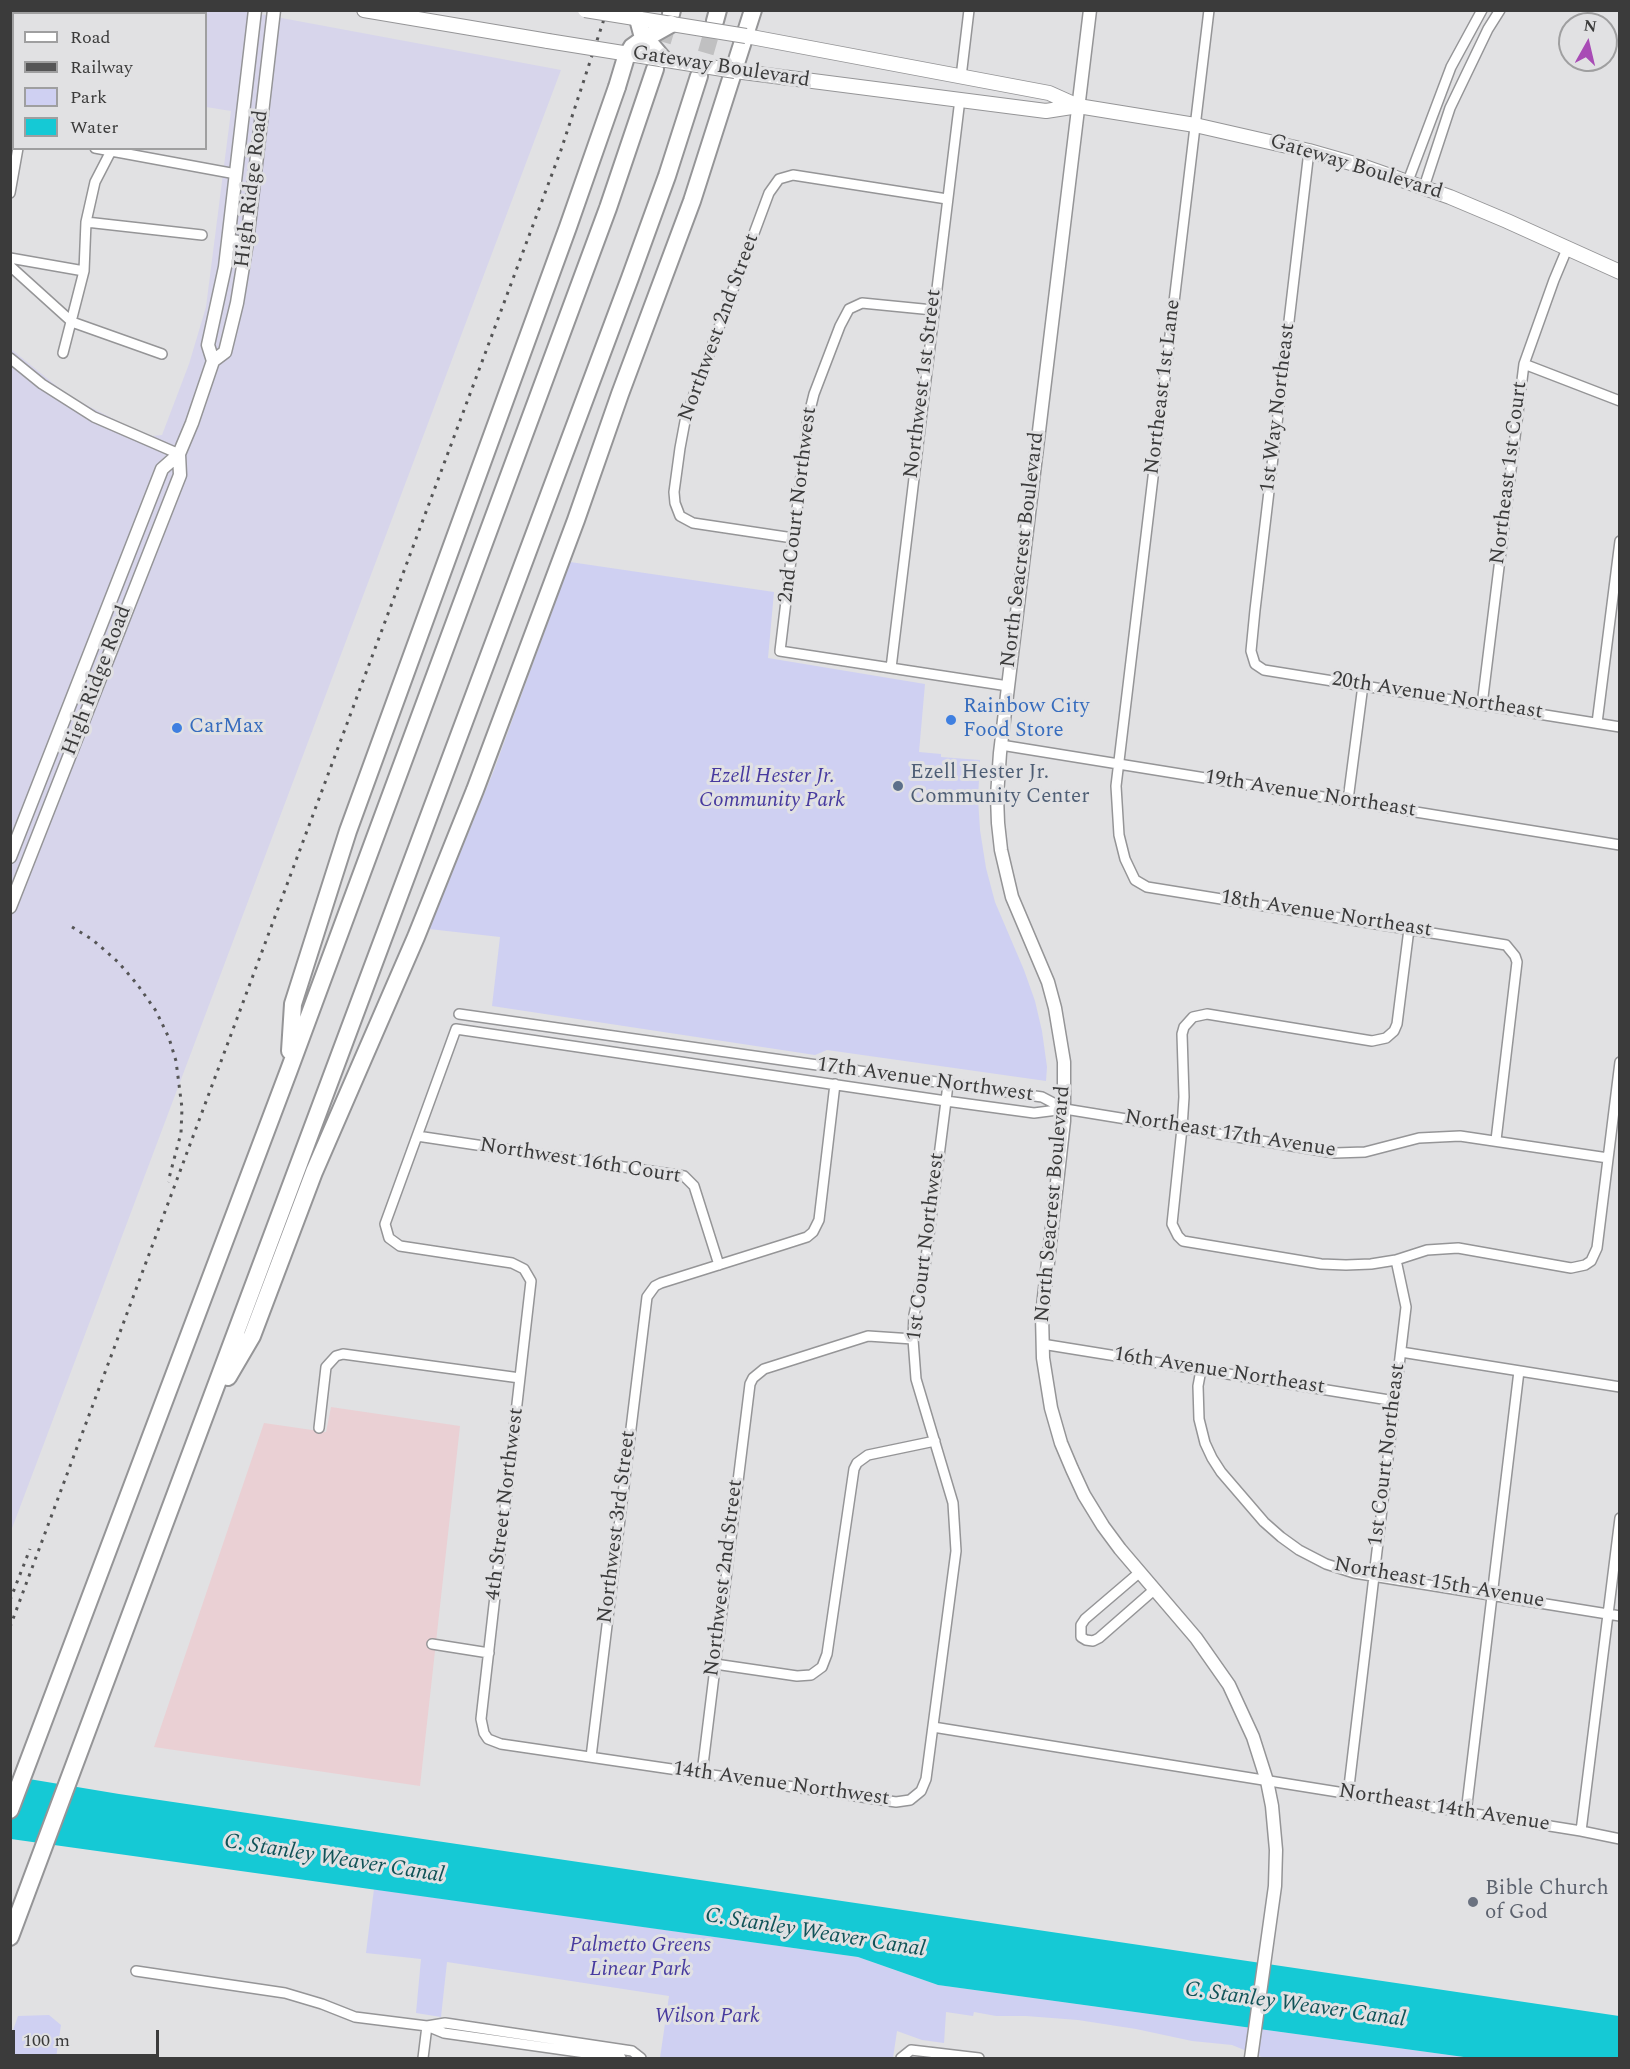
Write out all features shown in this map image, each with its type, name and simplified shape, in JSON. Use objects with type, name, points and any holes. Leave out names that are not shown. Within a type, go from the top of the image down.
[{"type":"highway","points":[[205,1416],[252,1336],[311,1180],[459,832],[685,221],[753,10]]},
{"type":"highway","points":[[10,1810],[289,1070],[608,208],[659,64],[638,27],[638,15]]},
{"type":"highway","points":[[289,1070],[293,1004],[348,831],[571,218],[628,54],[636,44],[671,16]]},
{"type":"highway","points":[[10,1937],[655,210],[699,76]]},
{"type":"main road","name":"Gateway Boulevard","points":[[364,10],[628,54],[659,64],[735,71],[1046,111],[1078,106]]},
{"type":"main road","name":"Gateway Boulevard","points":[[585,10],[671,16],[746,36],[1049,93],[1078,106],[1195,124],[1309,151],[1424,187],[1507,220],[1620,273]]},
{"type":"street","name":"High Ridge Road","points":[[213,361],[208,345],[220,297],[229,239],[255,10]]},
{"type":"street","name":"High Ridge Road","points":[[10,908],[15,882],[180,475],[179,454],[213,361],[225,352],[248,242],[274,10]]},
{"type":"street","points":[[961,76],[969,10]]},
{"type":"street","name":"North Seacrest Boulevard","points":[[1090,10],[1001,745],[997,796],[1001,850],[1012,897],[1044,973],[1055,1008],[1064,1062],[1065,1110],[1044,1287],[1042,1344],[1051,1408],[1061,1443],[1072,1469],[1084,1495],[1103,1526],[1196,1638],[1229,1685],[1253,1737],[1267,1781],[1276,1850],[1275,1886],[1251,2058]]},
{"type":"street","name":"Northeast 1st Lane","points":[[1140,884],[1131,874],[1119,835],[1116,811],[1118,764],[1209,10]]},
{"type":"street","points":[[1408,181],[1451,67],[1482,10]]},
{"type":"street","points":[[1424,187],[1450,108],[1488,29],[1500,10]]},
{"type":"street","name":"Northwest 1st Street","points":[[891,668],[960,99]]},
{"type":"street","points":[[10,194],[18,150]]},
{"type":"street","points":[[106,150],[236,174]]},
{"type":"street","points":[[63,352],[84,272],[86,222],[95,182],[111,151]]},
{"type":"street","name":"1st Way Northeast","points":[[1255,664],[1251,651],[1255,610],[1309,151]]},
{"type":"street","name":"Northwest 2nd Street","points":[[793,538],[693,522],[680,516],[674,492],[686,416],[769,193],[779,179],[793,175],[947,199]]},
{"type":"street","points":[[86,222],[202,235]]},
{"type":"street","points":[[229,239],[248,242]]},
{"type":"street","name":"Northeast 1st Court","points":[[1482,705],[1524,364],[1567,249]]},
{"type":"street","points":[[10,258],[84,272]]},
{"type":"street","points":[[10,266],[72,322],[162,354]]},
{"type":"street","name":"2nd Court Northwest","points":[[891,668],[780,651],[793,538],[811,406],[845,316],[855,305],[869,302],[933,310]]},
{"type":"street","points":[[10,358],[42,384],[94,417],[179,454]]},
{"type":"street","points":[[1524,364],[1620,401]]},
{"type":"street","name":"High Ridge Road","points":[[10,856],[162,469],[179,454]]},
{"type":"street","points":[[1598,723],[1620,542]]},
{"type":"street","points":[[115,589],[131,596]]},
{"type":"street","name":"20th Avenue Northeast","points":[[1255,664],[1264,670],[1620,727]]},
{"type":"street","points":[[891,668],[1008,686]]},
{"type":"street","points":[[1348,800],[1363,685]]},
{"type":"street","name":"19th Avenue Northeast","points":[[1001,745],[1620,845]]},
{"type":"street","name":"18th Avenue Northeast","points":[[1140,884],[1498,943],[1511,950],[1517,963],[1496,1140]]},
{"type":"street","points":[[1409,929],[1397,1024],[1394,1031],[1386,1038],[1372,1041],[1207,1014],[1193,1017],[1184,1027],[1182,1034],[1184,1096],[1172,1224],[1178,1236],[1191,1243],[1321,1264],[1346,1266],[1396,1260],[1427,1250],[1458,1248],[1578,1268],[1591,1261],[1597,1248],[1608,1158],[1616,1122],[1620,1062]]},
{"type":"street","name":"17th Avenue Northwest","points":[[459,1014],[1042,1097],[1065,1110]]},
{"type":"street","name":"17th Avenue Northwest","points":[[417,1136],[456,1029],[1034,1113],[1065,1110]]},
{"type":"street","points":[[719,1265],[807,1237],[817,1227],[835,1084]]},
{"type":"street","name":"1st Court Northwest","points":[[933,1727],[956,1551],[953,1503],[916,1379],[913,1339],[915,1315],[925,1266],[948,1084]]},
{"type":"street","name":"Northeast 17th Avenue","points":[[1065,1110],[1323,1151],[1365,1152],[1402,1141],[1435,1136],[1460,1136],[1608,1158]]},
{"type":"street","name":"4th Street Northwest","points":[[417,1136],[386,1217],[386,1231],[389,1238],[400,1246],[512,1263],[524,1269],[531,1288],[481,1719],[481,1727],[488,1739]]},
{"type":"street","name":"Northwest 16th Court","points":[[417,1136],[684,1176],[694,1186],[719,1265]]},
{"type":"street","name":"1st Court Northeast","points":[[1348,1795],[1406,1300],[1396,1260]]},
{"type":"street","name":"Northwest 3rd Street","points":[[591,1757],[646,1297],[655,1286],[661,1283],[719,1265]]},
{"type":"street","name":"Northwest 2nd Street","points":[[702,1773],[750,1384],[753,1378],[764,1369],[868,1336],[913,1339]]},
{"type":"street","name":"16th Avenue Northeast","points":[[1042,1344],[1395,1401]]},
{"type":"street","points":[[1401,1352],[1620,1387]]},
{"type":"street","points":[[319,1428],[326,1367],[336,1356],[343,1354],[520,1378]]},
{"type":"street","name":"Northeast 15th Avenue","points":[[1201,1370],[1197,1402],[1200,1427],[1212,1458],[1221,1472],[1264,1521],[1299,1550],[1341,1569],[1374,1576],[1620,1616]]},
{"type":"street","points":[[1466,1813],[1519,1371]]},
{"type":"street","points":[[715,1664],[797,1676],[811,1675],[822,1667],[828,1654],[854,1469],[857,1463],[868,1455],[935,1441]]},
{"type":"street","points":[[1581,1831],[1620,1518]]},
{"type":"street","points":[[1140,1572],[1084,1619],[1079,1631],[1081,1637],[1093,1641],[1099,1638],[1155,1589]]},
{"type":"street","points":[[432,1644],[489,1653]]},
{"type":"street","points":[[933,1727],[1267,1781]]},
{"type":"street","name":"14th Avenue Northwest","points":[[488,1739],[501,1744],[903,1802],[916,1796],[924,1785],[933,1727]]},
{"type":"street","name":"Northeast 14th Avenue","points":[[1267,1781],[1620,1839]]},
{"type":"street","points":[[136,1971],[285,1993],[355,2017],[427,2026],[444,2033],[508,2037],[632,2051],[641,2058]]},
{"type":"street","points":[[423,2058],[427,2026]]},
{"type":"street","points":[[508,2037],[621,2058]]},
{"type":"street","points":[[901,2058],[911,2050],[979,2058]]},
{"type":"shaded area","points":[[11,11],[244,11],[561,70],[11,1531],[11,349],[69,396],[133,429],[152,436],[162,435],[189,364],[206,307],[231,111],[207,107],[207,12],[12,12],[11,124]]},
{"type":"shaded area","points":[[331,1407],[460,1426],[420,1786],[154,1747],[264,1423],[326,1432]]},
{"type":"green space","name":"Ezell Hester Jr. Community Park","points":[[570,562],[774,592],[768,658],[925,684],[919,752],[941,754],[941,757],[980,760],[978,799],[986,868],[995,902],[1035,1001],[1047,1067],[1046,1081],[827,1050],[815,1055],[492,1006],[500,937],[429,929],[494,770]]},
{"type":"green space","name":"Palmetto Greens Linear Park","points":[[374,1889],[858,1957],[938,1985],[1471,2058],[1264,2058],[1232,2045],[1192,2041],[1078,2020],[996,2016],[974,2012],[973,2016],[946,2012],[944,2043],[922,2040],[897,2031],[893,2058],[660,2058],[669,1996],[447,1962],[441,2017],[416,2013],[421,1959],[366,1953]]},
{"type":"green space","points":[[49,2015],[61,2025],[56,2058],[11,2058],[11,2036],[18,2016]]},
{"type":"water","name":"C. Stanley Weaver Canal","points":[[11,1776],[119,1794],[1619,2016],[1619,2058],[1471,2058],[938,1985],[858,1957],[11,1839]]},
{"type":"tunnel","points":[[656,65],[671,15]]},
{"type":"tunnel","points":[[699,76],[715,21]]},
{"type":"railway","points":[[10,1627],[561,150],[607,10]]},
{"type":"railway","points":[[72,927],[93,940],[118,962],[156,1011],[169,1038],[176,1061],[182,1108],[181,1133],[168,1182]]},
{"type":"railway","points":[[10,1600],[30,1549]]},
{"type":"place","name":"Rainbow City Food Store","points":[[951,720]]},
{"type":"place","name":"CarMax","points":[[177,728]]},
{"type":"place","name":"Ezell Hester Jr. Community Center","points":[[898,786]]},
{"type":"place","name":"Bible Church of God","points":[[1473,1902]]},
{"type":"park label","name":"Wilson Park","points":[[707,2018]]}]
